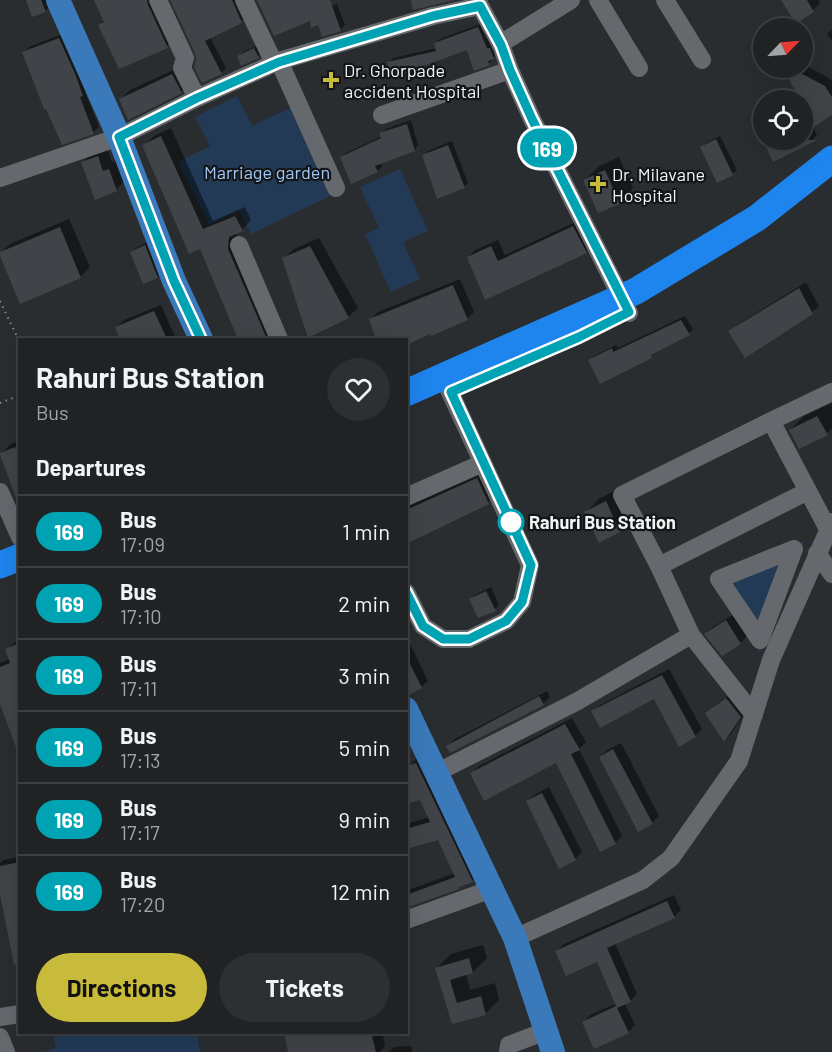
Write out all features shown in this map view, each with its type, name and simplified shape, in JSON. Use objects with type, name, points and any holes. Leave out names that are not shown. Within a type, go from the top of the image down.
[{"type":"highway","points":[[625,305],[636,291],[757,218],[832,159]]},
{"type":"highway","points":[[408,393],[447,384],[579,337],[625,305],[736,251],[832,183]]},
{"type":"highway","points":[[408,410],[447,384]]},
{"type":"highway","points":[[0,565],[18,558]]},
{"type":"highway","points":[[0,583],[18,575]]},
{"type":"main road","points":[[58,0],[119,137],[174,281],[201,338]]},
{"type":"main road","points":[[408,714],[515,938],[550,1042]]},
{"type":"street","points":[[158,0],[185,58],[182,68],[197,98]]},
{"type":"street","points":[[244,0],[336,188]]},
{"type":"street","points":[[500,44],[571,0]]},
{"type":"street","points":[[598,0],[639,68]]},
{"type":"street","points":[[665,0],[702,60]]},
{"type":"street","points":[[0,178],[119,137],[276,62],[479,3],[500,44],[532,119],[625,305]]},
{"type":"street","points":[[382,115],[510,70]]},
{"type":"street","points":[[239,245],[279,338]]},
{"type":"street","points":[[408,596],[423,626],[443,639],[469,639],[506,621],[522,602],[531,565],[447,384]]},
{"type":"street","points":[[754,715],[691,635],[659,566],[622,495],[832,393]]},
{"type":"street","points":[[515,938],[643,880],[671,858],[739,761],[771,660],[830,526],[808,491],[771,421]]},
{"type":"street","points":[[408,496],[483,463]]},
{"type":"street","points":[[659,566],[808,491]]},
{"type":"street","points":[[0,492],[18,532]]},
{"type":"street","points":[[794,549],[767,620],[760,640],[719,579],[794,549]]},
{"type":"street","points":[[817,553],[832,574]]},
{"type":"street","points":[[436,773],[576,702],[691,635]]},
{"type":"street","points":[[408,919],[492,890]]},
{"type":"street","points":[[0,1017],[18,1014]]},
{"type":"street","points":[[0,1037],[6,1052]]},
{"type":"street","points":[[508,1052],[509,1045],[550,1042]]},
{"type":"path","points":[[0,302],[18,338]]},
{"type":"path","points":[[0,403],[18,396]]},
{"type":"green space","name":"Marriage garden","points":[[237,96],[252,126],[290,108],[330,196],[251,234],[239,210],[209,225],[178,162],[210,146],[195,117]]},
{"type":"green space","points":[[400,169],[428,231],[403,242],[420,279],[391,292],[365,234],[379,228],[360,187]]},
{"type":"green space","points":[[804,541],[760,653],[709,575]]},
{"type":"green space","points":[[52,1034],[197,1034],[200,1052],[43,1052],[56,1048]]},
{"type":"building","points":[[26,0],[41,0],[46,12],[32,17]]},
{"type":"building","points":[[94,0],[147,0],[168,48],[119,69],[98,25],[104,22]]},
{"type":"building","points":[[170,0],[232,0],[242,23],[205,41],[222,74],[202,83],[194,67],[195,53]]},
{"type":"building","points":[[257,0],[330,0],[341,31],[322,37],[318,25],[311,28],[310,21],[274,36]]},
{"type":"building","points":[[411,0],[454,0],[413,10]]},
{"type":"building","points":[[781,0],[807,0],[814,12],[805,18],[792,18]]},
{"type":"building","points":[[478,27],[494,59],[488,61],[490,65],[474,71],[467,50],[426,65],[390,74],[387,62],[436,51],[434,43]]},
{"type":"building","points":[[59,38],[76,76],[83,96],[80,97],[94,134],[62,145],[44,109],[22,52]]},
{"type":"building","points":[[254,48],[259,58],[241,66],[237,56]]},
{"type":"building","points":[[172,74],[182,93],[128,120],[119,99]]},
{"type":"building","points":[[788,78],[810,78],[825,86],[832,97],[832,115],[813,128],[813,90],[795,90]]},
{"type":"building","points":[[407,124],[415,151],[375,166],[378,172],[351,184],[340,157],[381,138],[379,133]]},
{"type":"building","points":[[161,136],[203,229],[235,216],[243,231],[229,237],[228,249],[267,338],[238,338],[200,249],[189,254],[142,145]]},
{"type":"building","points":[[716,139],[733,175],[717,183],[700,147]]},
{"type":"building","points":[[448,145],[465,188],[437,199],[422,155]]},
{"type":"building","points":[[768,150],[797,150],[773,162]]},
{"type":"building","points":[[98,156],[103,171],[109,169],[117,191],[95,200],[81,162]]},
{"type":"building","points":[[605,170],[620,204],[598,213],[583,180]]},
{"type":"building","points":[[573,226],[587,253],[485,300],[467,257],[491,246],[498,261]]},
{"type":"building","points":[[60,227],[81,278],[20,304],[0,252]]},
{"type":"building","points":[[145,245],[158,278],[143,284],[130,252]]},
{"type":"building","points":[[310,246],[349,318],[308,338],[282,258]]},
{"type":"building","points":[[453,285],[468,320],[408,344],[408,338],[376,338],[369,319]]},
{"type":"building","points":[[799,288],[813,314],[745,358],[728,331]]},
{"type":"building","points":[[154,311],[167,338],[120,338],[115,327]]},
{"type":"building","points":[[681,320],[690,335],[651,355],[652,358],[600,384],[588,360],[612,348],[613,352]]},
{"type":"building","points":[[817,416],[828,435],[799,449],[789,430]]},
{"type":"building","points":[[15,447],[18,454],[18,503],[0,455]]},
{"type":"building","points":[[477,478],[489,504],[408,543],[408,509]]},
{"type":"building","points":[[606,501],[620,532],[599,543],[584,512]]},
{"type":"building","points":[[486,591],[496,611],[478,618],[469,599]]},
{"type":"building","points":[[726,620],[741,644],[722,656],[704,634]]},
{"type":"building","points":[[18,644],[18,753],[0,704],[0,667],[10,663],[5,649]]},
{"type":"building","points":[[408,660],[422,688],[409,695],[408,693]]},
{"type":"building","points":[[662,675],[696,737],[679,747],[654,699],[600,728],[591,711]]},
{"type":"building","points":[[539,696],[544,705],[450,753],[446,746]]},
{"type":"building","points":[[726,698],[741,717],[724,742],[705,713]]},
{"type":"building","points":[[565,724],[580,750],[571,754],[616,844],[600,852],[556,763],[484,801],[470,773]]},
{"type":"building","points":[[613,749],[653,824],[638,832],[599,757]]},
{"type":"building","points":[[416,763],[473,882],[408,907],[408,894],[455,877],[438,840],[408,848],[408,828],[430,822],[420,800],[408,803],[408,765]]},
{"type":"building","points":[[542,793],[576,860],[559,869],[526,801]]},
{"type":"building","points":[[18,862],[18,964],[14,965],[0,894],[0,866]]},
{"type":"building","points":[[667,901],[675,918],[607,948],[631,1002],[617,1008],[629,1033],[594,1049],[582,1022],[616,1006],[597,962],[566,976],[555,951]]},
{"type":"building","points":[[469,958],[473,973],[450,980],[457,1003],[481,996],[486,1015],[452,1024],[435,968]]},
{"type":"building","points":[[284,1034],[372,1034],[376,1052],[288,1052]]},
{"type":"bus line","name":"169","points":[[201,338],[174,281],[119,137],[197,98],[279,62],[433,16],[480,6],[501,45],[532,119],[629,312],[579,337],[451,392],[531,565],[522,602],[506,621],[469,639],[443,639],[423,626],[408,596]]},
{"type":"place","name":"Dr. Ghorpade accident Hospital","points":[[331,80]]},
{"type":"place","name":"Dr. Milavane Hospital","points":[[598,184]]},
{"type":"place","name":"Rahuri Bus Station","points":[[511,522]]}]
